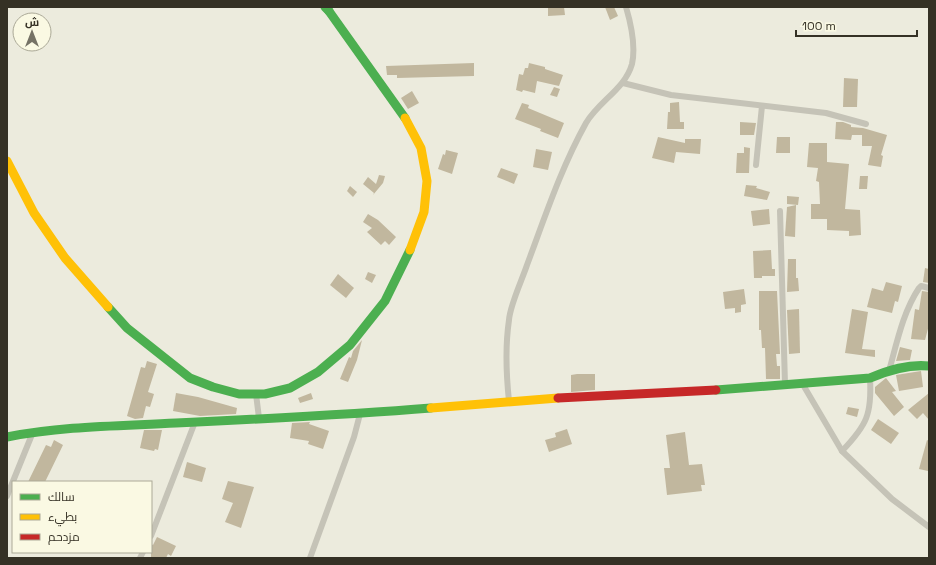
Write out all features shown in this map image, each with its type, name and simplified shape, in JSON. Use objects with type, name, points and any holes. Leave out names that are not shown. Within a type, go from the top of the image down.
[{"type":"street","points":[[509,401],[505,362],[509,318],[526,268],[573,146],[591,115],[623,83],[632,65],[632,36],[626,7]]},
{"type":"street","points":[[7,161],[34,213],[65,258],[127,328],[190,378],[213,387],[238,394],[265,394],[290,388],[318,372],[350,345],[385,301],[412,246],[424,212],[427,181],[421,148],[404,117],[327,8]]},
{"type":"street","points":[[623,83],[671,95],[826,113],[866,124]]},
{"type":"street","points":[[756,165],[762,106]]},
{"type":"street","points":[[780,211],[785,384]]},
{"type":"street","points":[[888,370],[902,324],[911,303],[921,286],[929,288]]},
{"type":"street","points":[[7,436],[33,432],[111,426],[360,414],[509,401],[870,378],[888,370],[906,366],[920,364],[929,366]]},
{"type":"street","points":[[842,451],[857,435],[867,420],[871,399],[870,378]]},
{"type":"street","points":[[802,383],[842,451],[892,499],[929,528]]},
{"type":"street","points":[[256,394],[259,418]]},
{"type":"street","points":[[310,558],[354,437],[360,414]]},
{"type":"street","points":[[152,533],[195,422]]},
{"type":"street","points":[[13,481],[33,432]]},
{"type":"street","points":[[7,496],[12,484]]},
{"type":"building","points":[[548,7],[564,7],[565,15],[548,16]]},
{"type":"building","points":[[605,7],[614,7],[618,16],[610,20]]},
{"type":"building","points":[[474,63],[474,76],[397,78],[397,75],[387,75],[386,66]]},
{"type":"building","points":[[529,63],[545,67],[545,69],[563,75],[559,86],[537,81],[535,93],[516,90],[519,74],[523,75],[525,68],[528,68]]},
{"type":"building","points":[[844,78],[858,79],[857,107],[843,107]]},
{"type":"building","points":[[554,87],[560,89],[557,97],[550,95]]},
{"type":"building","points":[[412,91],[419,103],[408,109],[401,98]]},
{"type":"building","points":[[679,102],[680,122],[684,122],[684,129],[667,129],[670,103]]},
{"type":"building","points":[[522,103],[529,105],[528,108],[564,123],[558,138],[540,131],[541,129],[515,119]]},
{"type":"building","points":[[740,122],[756,123],[754,135],[740,135]]},
{"type":"building","points":[[836,122],[843,122],[851,125],[851,127],[863,128],[887,135],[881,155],[883,156],[881,167],[868,165],[872,146],[862,146],[862,135],[852,135],[851,140],[835,139]]},
{"type":"building","points":[[658,137],[685,143],[685,139],[701,139],[700,154],[676,152],[674,163],[652,158]]},
{"type":"building","points":[[777,137],[790,137],[790,153],[776,153]]},
{"type":"building","points":[[809,143],[827,143],[827,162],[849,164],[845,209],[860,210],[861,235],[849,236],[849,231],[827,230],[827,219],[811,219],[811,204],[820,204],[819,182],[816,181],[818,168],[807,167]]},
{"type":"building","points":[[744,147],[750,148],[749,173],[736,173],[737,153],[744,153]]},
{"type":"building","points":[[536,149],[552,152],[548,170],[533,167]]},
{"type":"building","points":[[446,150],[458,153],[452,174],[438,169],[443,154],[445,155]]},
{"type":"building","points":[[501,168],[518,174],[514,184],[497,177]]},
{"type":"building","points":[[379,175],[385,176],[383,183],[373,195],[374,193],[363,184],[368,177],[376,184]]},
{"type":"building","points":[[860,176],[868,176],[867,189],[859,189]]},
{"type":"building","points":[[746,185],[757,186],[756,188],[770,192],[767,200],[744,196]]},
{"type":"building","points":[[350,186],[357,192],[353,197],[347,191]]},
{"type":"building","points":[[787,196],[799,197],[798,205],[787,204]]},
{"type":"building","points":[[796,205],[795,237],[785,236],[787,207]]},
{"type":"building","points":[[769,209],[770,224],[753,226],[751,211]]},
{"type":"building","points":[[368,214],[378,220],[396,237],[389,245],[385,241],[381,245],[367,232],[372,228],[363,222]]},
{"type":"building","points":[[771,250],[772,269],[775,269],[775,276],[762,276],[762,278],[754,278],[753,251]]},
{"type":"building","points":[[788,259],[796,259],[796,278],[798,278],[799,291],[787,292]]},
{"type":"building","points":[[925,268],[929,269],[929,283],[923,282]]},
{"type":"building","points":[[368,272],[376,275],[372,283],[365,279]]},
{"type":"building","points":[[338,274],[354,288],[346,298],[330,285]]},
{"type":"building","points":[[886,282],[902,286],[898,302],[895,301],[892,313],[867,307],[872,288],[883,291]]},
{"type":"building","points":[[744,289],[746,304],[741,305],[741,312],[735,313],[735,308],[725,309],[723,292]]},
{"type":"building","points":[[759,291],[777,291],[780,354],[776,354],[777,366],[780,366],[780,379],[766,379],[765,348],[762,348],[761,330],[759,330]]},
{"type":"building","points":[[922,291],[929,292],[929,325],[925,340],[911,339],[915,309],[919,310]]},
{"type":"building","points":[[799,309],[800,353],[789,354],[787,310]]},
{"type":"building","points":[[852,309],[868,312],[862,349],[875,350],[875,357],[845,353]]},
{"type":"building","points":[[362,340],[357,360],[348,382],[340,379],[349,357],[351,358],[353,351]]},
{"type":"building","points":[[900,347],[912,350],[910,360],[896,361]]},
{"type":"building","points":[[147,361],[157,364],[148,392],[154,394],[150,407],[146,406],[143,418],[135,419],[127,416],[141,367],[145,368]]},
{"type":"building","points":[[921,371],[923,387],[899,391],[896,375]]},
{"type":"building","points":[[595,374],[595,390],[571,392],[571,375]]},
{"type":"building","points":[[886,378],[896,391],[892,392],[904,407],[894,416],[875,393],[875,387]]},
{"type":"building","points":[[176,393],[198,397],[237,408],[236,414],[200,416],[173,411]]},
{"type":"building","points":[[311,393],[313,399],[300,403],[298,398]]},
{"type":"building","points":[[929,393],[929,420],[923,413],[917,419],[908,410]]},
{"type":"building","points":[[848,407],[859,409],[857,417],[846,414]]},
{"type":"building","points":[[878,419],[899,433],[891,444],[871,430]]},
{"type":"building","points":[[310,422],[309,424],[329,431],[323,449],[308,444],[309,441],[290,438],[292,423]]},
{"type":"building","points":[[567,429],[572,444],[549,452],[545,440],[556,437],[555,433]]},
{"type":"building","points":[[144,430],[162,430],[158,450],[155,449],[154,451],[140,448]]},
{"type":"building","points":[[685,432],[689,465],[702,464],[705,485],[701,485],[702,491],[667,495],[664,468],[670,468],[666,435]]},
{"type":"building","points":[[54,440],[63,445],[45,481],[28,481],[46,445],[51,447]]},
{"type":"building","points":[[927,440],[929,441],[928,471],[919,469]]},
{"type":"building","points":[[187,462],[206,468],[202,482],[183,477]]},
{"type":"building","points":[[228,481],[254,487],[241,528],[225,522],[233,503],[222,499]]},
{"type":"building","points":[[157,537],[176,546],[171,556],[168,554],[166,558],[151,558],[153,545]]},
{"type":"traffic: fast","points":[[325,7],[329,11]]},
{"type":"traffic: fast","points":[[326,7],[405,118]]},
{"type":"traffic: fast","points":[[108,307],[127,328],[190,378],[213,387],[239,394],[265,394],[290,388],[318,372],[350,345],[385,301],[410,250]]},
{"type":"traffic: fast","points":[[716,390],[870,378],[899,368],[929,366]]},
{"type":"traffic: fast","points":[[7,437],[28,433],[91,427],[304,417],[431,408]]},
{"type":"traffic: slow","points":[[405,118],[421,148],[427,181],[424,212],[410,250]]},
{"type":"traffic: slow","points":[[7,161],[34,213],[65,258],[108,307]]},
{"type":"traffic: slow","points":[[431,408],[558,398]]},
{"type":"traffic: jam","points":[[558,398],[716,390]]}]
